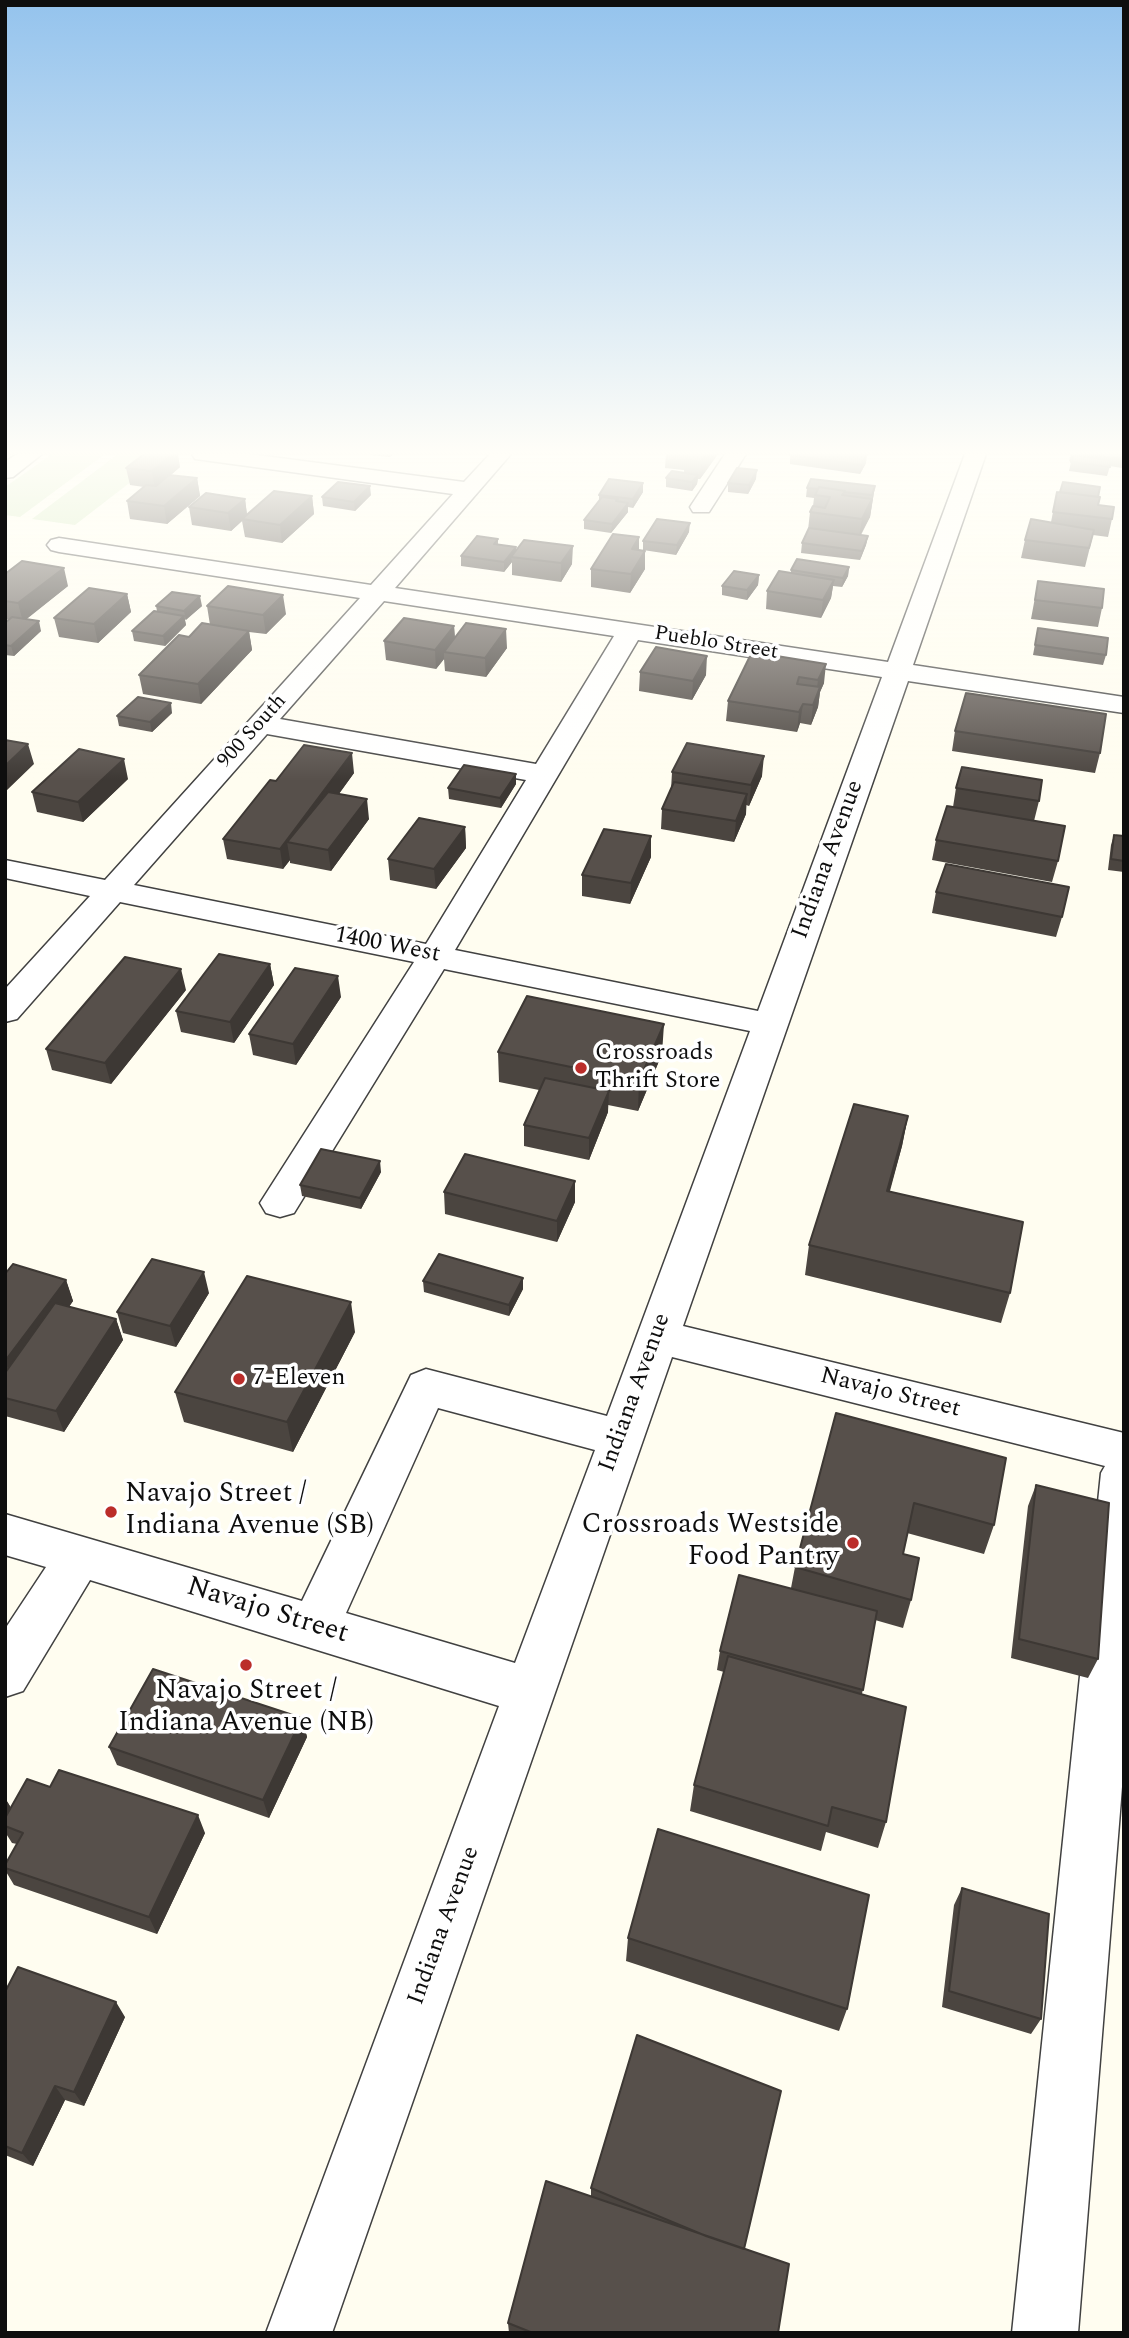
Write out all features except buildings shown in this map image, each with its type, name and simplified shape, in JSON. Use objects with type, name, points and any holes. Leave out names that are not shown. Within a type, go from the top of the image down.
[{"type":"street","name":"Pueblo Street","points":[[179,563],[1124,705]]},
{"type":"street","name":"900 South","points":[[5,1011],[403,563]]},
{"type":"street","name":"Indiana Avenue","points":[[299,2333],[656,1336],[937,563]]},
{"type":"street","points":[[280,1203],[435,956],[630,631]]},
{"type":"street","points":[[260,724],[543,774]]},
{"type":"street","name":"1400 West","points":[[5,869],[769,1024]]},
{"type":"street","name":"Navajo Street","points":[[656,1336],[1124,1452]]},
{"type":"street","points":[[315,1627],[426,1387],[620,1438]]},
{"type":"street","points":[[1045,2333],[1124,1473]]},
{"type":"street","name":"Navajo Street","points":[[5,1534],[529,1691]]},
{"type":"street","points":[[5,1674],[79,1556]]},
{"type":"place","name":"Crossroads Thrift Store","points":[[581,1068]]},
{"type":"place","name":"7-Eleven","points":[[239,1379]]},
{"type":"place","name":"Navajo Street / Indiana Avenue (SB)","points":[[111,1512]]},
{"type":"place","name":"Crossroads Westside Food Pantry","points":[[853,1543]]},
{"type":"place","name":"Navajo Street / Indiana Avenue (NB)","points":[[246,1665]]}]
